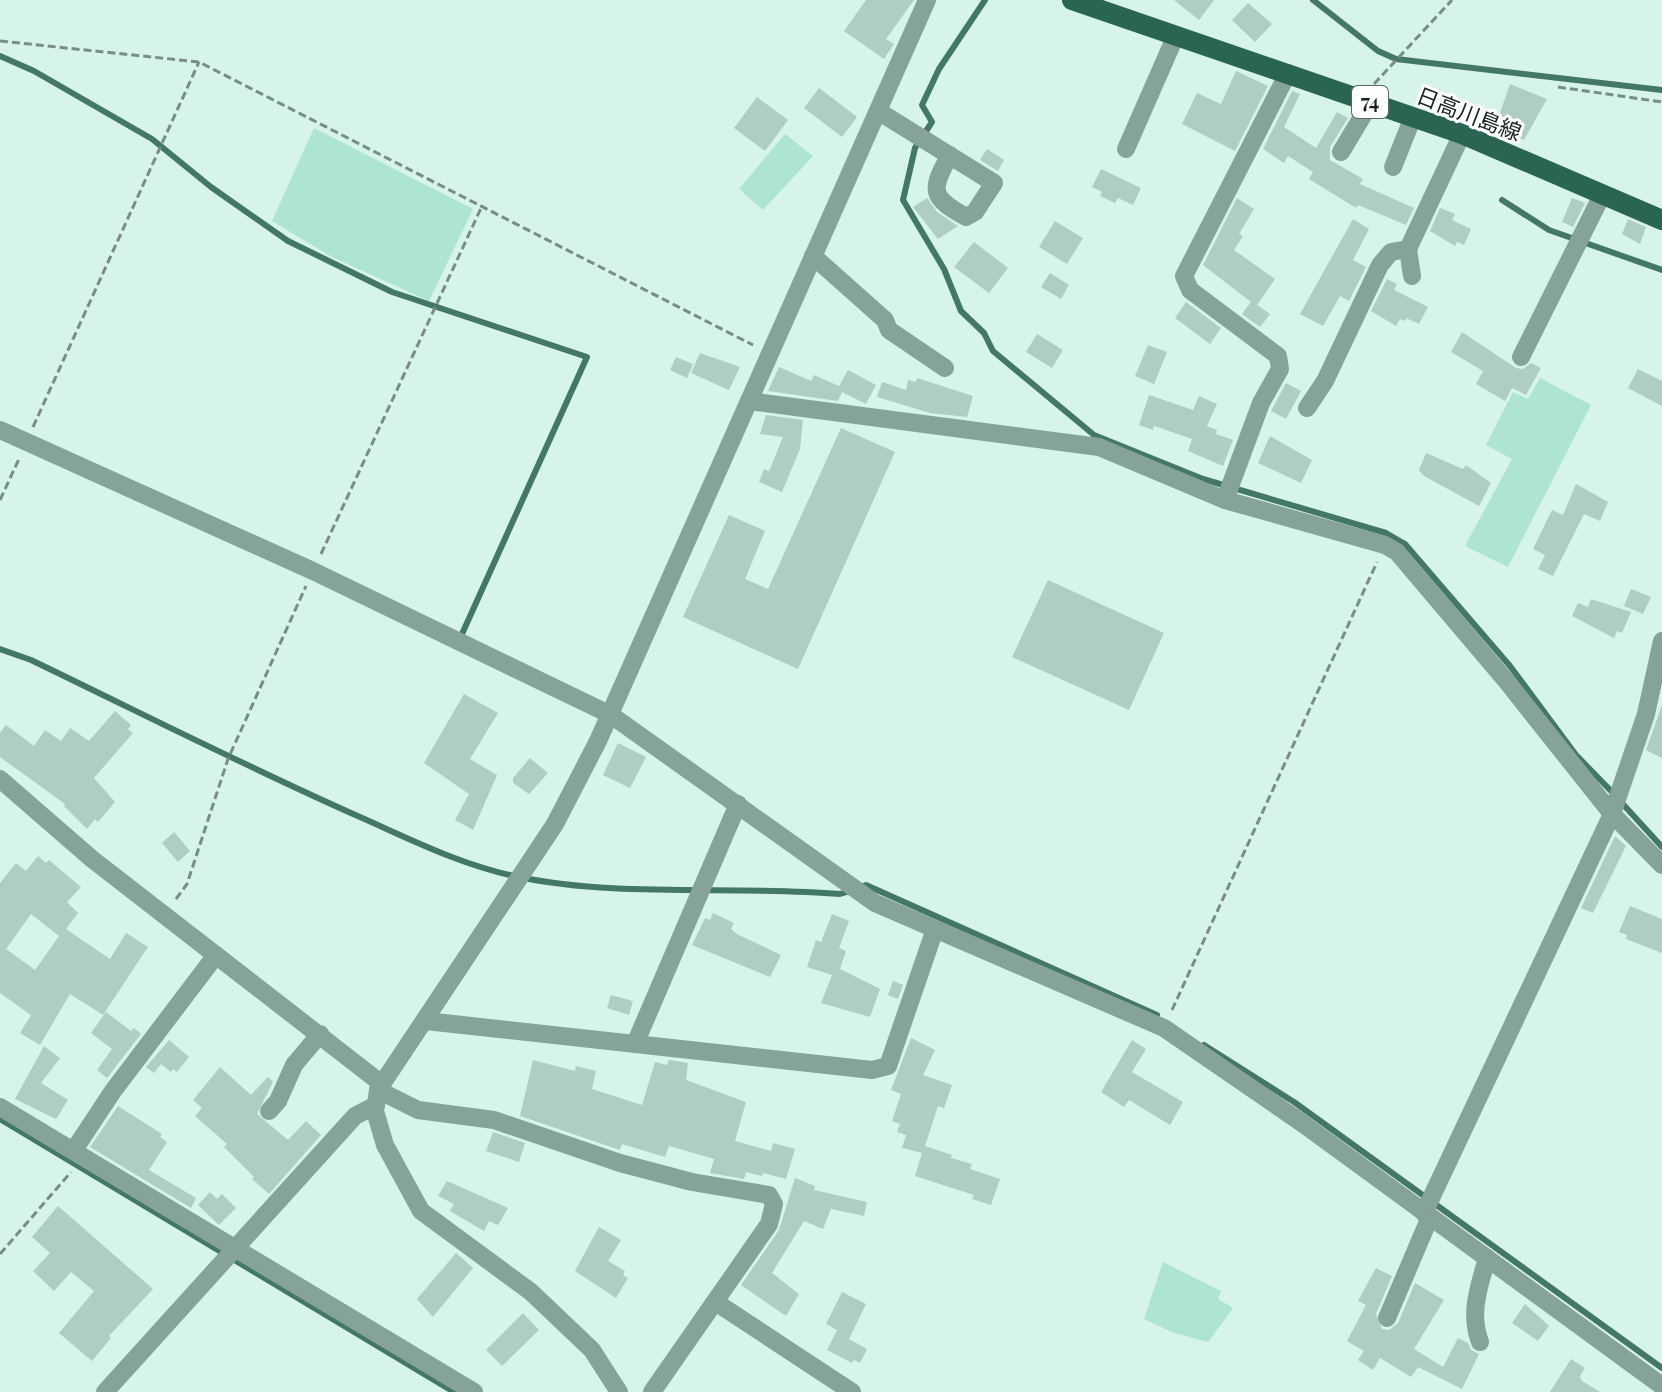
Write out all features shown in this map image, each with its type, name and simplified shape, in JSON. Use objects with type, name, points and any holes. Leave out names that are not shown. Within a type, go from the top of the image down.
[{"type":"main road","name":"日高川島線","points":[[1072,0],[1462,134],[1662,220]]},
{"type":"street","points":[[105,1392],[233,1247],[379,1093],[555,824],[611,715],[927,0]]},
{"type":"street","points":[[1126,149],[1176,35]]},
{"type":"street","points":[[1225,500],[1261,403],[1280,369],[1278,356],[1190,290],[1184,276],[1288,73]]},
{"type":"street","points":[[1341,152],[1366,100]]},
{"type":"street","points":[[878,111],[950,155]]},
{"type":"street","points":[[1393,167],[1413,117]]},
{"type":"street","points":[[1412,276],[1408,249],[1462,134]]},
{"type":"street","points":[[1521,357],[1602,195]]},
{"type":"street","points":[[1307,408],[1325,381],[1380,265],[1391,252],[1408,249]]},
{"type":"street","points":[[813,256],[885,320],[889,330],[945,368]]},
{"type":"street","points":[[749,401],[1099,447],[1225,500],[1385,545],[1397,552],[1488,659],[1612,814],[1662,865]]},
{"type":"street","points":[[0,430],[313,571],[611,715],[875,903],[1164,1028],[1487,1258],[1657,1387]]},
{"type":"street","points":[[1387,1318],[1427,1215],[1612,814],[1646,714],[1662,641]]},
{"type":"street","points":[[0,779],[92,859],[320,1034],[379,1093],[418,1110],[494,1120],[635,1167],[692,1182],[769,1195],[774,1204],[769,1224],[717,1303],[652,1392]]},
{"type":"street","points":[[635,1044],[738,804]]},
{"type":"street","points":[[426,1021],[872,1070],[888,1066],[935,929]]},
{"type":"street","points":[[79,1153],[113,1091],[216,955]]},
{"type":"street","points":[[269,1111],[278,1101],[294,1065],[320,1034]]},
{"type":"street","points":[[379,1093],[385,1145],[421,1211],[531,1292],[592,1350],[619,1392]]},
{"type":"street","points":[[0,1107],[474,1392]]},
{"type":"street","points":[[1480,1342],[1473,1325],[1474,1310],[1487,1258]]},
{"type":"street","points":[[717,1303],[852,1392]]},
{"type":"path","points":[[1366,100],[1452,0]]},
{"type":"path","points":[[0,41],[199,62],[771,354]]},
{"type":"path","points":[[0,500],[199,62]]},
{"type":"path","points":[[1558,87],[1662,102]]},
{"type":"path","points":[[1164,1028],[1385,545]]},
{"type":"path","points":[[0,1254],[79,1153]]},
{"type":"green space","points":[[314,128],[473,209],[429,301],[332,257],[272,221]]},
{"type":"green space","points":[[785,134],[813,156],[763,210],[739,189]]},
{"type":"green space","points":[[1540,378],[1591,405],[1508,567],[1465,546],[1512,459],[1486,445],[1513,392],[1528,399]]},
{"type":"green space","points":[[1163,1262],[1221,1291],[1218,1299],[1233,1308],[1208,1342],[1174,1333],[1144,1319]]},
{"type":"building","points":[[866,0],[914,0],[886,39],[894,44],[884,59],[844,31]]},
{"type":"building","points":[[1174,0],[1214,0],[1199,20]]},
{"type":"building","points":[[1248,3],[1272,24],[1255,42],[1232,20]]},
{"type":"building","points":[[1236,71],[1268,86],[1235,151],[1182,124],[1197,93],[1221,104]]},
{"type":"building","points":[[1510,84],[1547,99],[1524,140],[1495,127]]},
{"type":"building","points":[[819,88],[857,117],[842,137],[804,108]]},
{"type":"building","points":[[1292,91],[1300,94],[1284,127],[1316,148],[1337,112],[1348,118],[1330,147],[1330,160],[1363,179],[1360,184],[1414,208],[1406,225],[1358,205],[1356,208],[1309,179],[1313,172],[1288,156],[1284,163],[1263,149]]},
{"type":"building","points":[[757,97],[788,120],[765,151],[734,128]]},
{"type":"building","points":[[987,149],[1004,160],[998,171],[980,160]]},
{"type":"building","points":[[1101,169],[1141,188],[1133,205],[1118,198],[1115,203],[1100,196],[1102,192],[1092,187]]},
{"type":"building","points":[[927,198],[937,212],[958,226],[938,239],[913,207]]},
{"type":"building","points":[[1237,198],[1254,209],[1239,234],[1243,236],[1234,250],[1275,279],[1257,305],[1270,314],[1260,327],[1242,314],[1251,302],[1203,265]]},
{"type":"building","points":[[1572,198],[1585,203],[1573,227],[1562,222]]},
{"type":"building","points":[[1440,208],[1455,214],[1452,220],[1471,229],[1464,245],[1457,242],[1455,246],[1430,231]]},
{"type":"building","points":[[1353,219],[1369,229],[1353,260],[1366,267],[1349,301],[1340,296],[1323,326],[1300,314]]},
{"type":"building","points":[[1628,219],[1646,227],[1640,244],[1622,234]]},
{"type":"building","points":[[1055,221],[1083,238],[1067,264],[1039,247]]},
{"type":"building","points":[[974,242],[1008,268],[989,293],[954,267]]},
{"type":"building","points":[[1050,273],[1069,285],[1061,299],[1041,287]]},
{"type":"building","points":[[1387,279],[1397,284],[1394,290],[1428,307],[1419,324],[1406,318],[1405,321],[1400,319],[1396,326],[1371,311]]},
{"type":"building","points":[[1186,302],[1221,328],[1210,344],[1175,318]]},
{"type":"building","points":[[1462,332],[1516,368],[1523,369],[1531,363],[1541,368],[1526,395],[1512,388],[1505,401],[1476,384],[1483,371],[1451,352]]},
{"type":"building","points":[[1037,334],[1063,350],[1052,368],[1026,352]]},
{"type":"building","points":[[1148,345],[1167,352],[1154,384],[1135,376]]},
{"type":"building","points":[[700,353],[740,367],[729,390],[691,373]]},
{"type":"building","points":[[676,357],[693,364],[687,378],[670,370]]},
{"type":"building","points":[[779,367],[811,381],[814,375],[839,386],[848,370],[876,385],[866,404],[842,392],[838,401],[768,391]]},
{"type":"building","points":[[1638,369],[1662,381],[1662,406],[1628,388]]},
{"type":"building","points":[[917,378],[973,396],[967,417],[930,413],[877,397],[882,382],[906,390],[908,380],[916,382]]},
{"type":"building","points":[[1286,383],[1301,391],[1286,419],[1271,411]]},
{"type":"building","points":[[1149,395],[1193,410],[1199,396],[1217,404],[1207,426],[1217,430],[1216,434],[1233,440],[1223,466],[1188,451],[1192,439],[1154,426],[1153,430],[1139,425]]},
{"type":"building","points":[[766,415],[803,420],[800,449],[782,492],[759,482],[764,469],[769,471],[783,437],[760,434]]},
{"type":"building","points":[[841,428],[895,452],[798,669],[683,617],[729,515],[765,531],[745,579],[768,589]]},
{"type":"building","points":[[1270,436],[1312,460],[1301,483],[1258,463]]},
{"type":"building","points":[[1426,453],[1463,469],[1466,465],[1491,483],[1479,506],[1424,476],[1419,470]]},
{"type":"building","points":[[1576,484],[1608,502],[1600,521],[1584,514],[1553,576],[1538,569],[1545,555],[1533,549],[1552,510],[1563,515]]},
{"type":"building","points":[[1048,580],[1164,633],[1129,710],[1012,657]]},
{"type":"building","points":[[1631,589],[1651,597],[1643,614],[1624,606]]},
{"type":"building","points":[[1591,599],[1631,612],[1622,633],[1617,631],[1614,638],[1572,616],[1578,603],[1588,607]]},
{"type":"building","points":[[464,694],[498,713],[470,759],[497,775],[473,830],[455,820],[469,794],[424,763]]},
{"type":"building","points":[[1662,705],[1662,758],[1646,750]]},
{"type":"building","points":[[115,711],[131,725],[128,729],[133,733],[94,778],[115,802],[98,822],[95,819],[87,829],[65,804],[0,757],[0,733],[6,725],[34,746],[45,730],[61,741],[70,728],[89,741]]},
{"type":"building","points":[[618,743],[646,757],[630,788],[603,775]]},
{"type":"building","points":[[530,758],[548,773],[529,794],[513,783],[513,778]]},
{"type":"building","points":[[174,832],[190,851],[178,862],[162,843]]},
{"type":"building","points":[[1615,836],[1626,846],[1593,913],[1581,908]]},
{"type":"building","points":[[38,856],[46,863],[49,860],[81,887],[67,902],[78,913],[66,929],[110,959],[126,933],[148,947],[103,1015],[70,994],[40,1045],[20,1033],[31,1015],[0,993],[0,883],[16,863],[26,871]],"holes":[[[31,914],[59,936],[35,970],[6,949]]]},
{"type":"building","points":[[1630,906],[1662,919],[1662,953],[1626,939],[1627,935],[1619,932]]},
{"type":"building","points":[[713,913],[734,923],[731,929],[737,934],[781,955],[770,977],[692,945],[705,918],[710,920]]},
{"type":"building","points":[[832,914],[849,921],[839,948],[846,951],[840,969],[880,989],[870,1017],[821,1003],[832,975],[807,967],[816,940],[821,942]]},
{"type":"building","points":[[893,981],[903,985],[898,999],[888,995]]},
{"type":"building","points":[[611,995],[633,1001],[629,1015],[607,1008]]},
{"type":"building","points":[[106,1012],[131,1031],[134,1028],[141,1034],[107,1078],[97,1070],[112,1049],[91,1033]]},
{"type":"building","points":[[911,1038],[935,1050],[923,1075],[952,1085],[944,1108],[938,1106],[925,1146],[972,1164],[970,1169],[1000,1179],[991,1205],[972,1199],[974,1195],[915,1176],[922,1153],[902,1148],[906,1135],[897,1132],[900,1124],[892,1121],[901,1094],[891,1090]]},
{"type":"building","points":[[169,1040],[189,1057],[177,1072],[173,1069],[171,1072],[161,1064],[154,1073],[146,1067]]},
{"type":"building","points":[[1132,1040],[1146,1049],[1132,1072],[1183,1102],[1170,1125],[1129,1100],[1124,1107],[1101,1092]]},
{"type":"building","points":[[44,1046],[60,1058],[41,1083],[68,1100],[56,1119],[15,1099]]},
{"type":"building","points":[[533,1060],[575,1071],[576,1066],[596,1071],[592,1089],[642,1105],[655,1062],[667,1065],[669,1060],[688,1063],[686,1080],[746,1102],[735,1141],[771,1151],[773,1143],[795,1149],[786,1179],[763,1173],[762,1176],[746,1172],[744,1179],[710,1173],[714,1159],[669,1146],[665,1157],[622,1144],[620,1150],[520,1116]]},
{"type":"building","points":[[220,1067],[251,1095],[268,1077],[273,1082],[257,1114],[288,1140],[306,1121],[321,1135],[269,1194],[224,1147],[227,1144],[195,1116],[202,1108],[193,1100]]},
{"type":"building","points":[[118,1106],[162,1134],[160,1137],[167,1142],[149,1170],[196,1198],[191,1208],[90,1147]]},
{"type":"building","points":[[493,1132],[525,1143],[519,1162],[486,1151]]},
{"type":"building","points":[[795,1178],[815,1186],[814,1190],[867,1202],[864,1216],[831,1209],[823,1229],[804,1221],[772,1273],[799,1294],[786,1316],[741,1285],[779,1230]]},
{"type":"building","points":[[447,1181],[508,1208],[498,1225],[489,1221],[484,1231],[450,1211],[454,1204],[438,1196]]},
{"type":"building","points":[[210,1192],[217,1199],[222,1194],[236,1208],[219,1225],[198,1205]]},
{"type":"building","points":[[58,1206],[153,1289],[109,1336],[111,1338],[92,1361],[59,1333],[94,1291],[71,1272],[54,1291],[33,1271],[50,1253],[32,1237]]},
{"type":"building","points":[[599,1227],[621,1240],[608,1261],[625,1271],[623,1275],[628,1278],[616,1298],[575,1271]]},
{"type":"building","points":[[456,1253],[473,1268],[433,1317],[417,1299]]},
{"type":"building","points":[[1376,1268],[1392,1276],[1376,1314],[1382,1329],[1389,1330],[1398,1323],[1415,1283],[1444,1300],[1414,1349],[1443,1367],[1458,1338],[1468,1343],[1471,1350],[1479,1354],[1462,1389],[1418,1367],[1411,1377],[1380,1358],[1373,1370],[1358,1360],[1364,1351],[1347,1341],[1366,1305],[1358,1301]]},
{"type":"building","points":[[842,1292],[866,1304],[849,1339],[867,1349],[860,1363],[854,1360],[852,1363],[827,1350],[837,1330],[826,1324]]},
{"type":"building","points":[[1525,1304],[1549,1326],[1538,1341],[1512,1323]]},
{"type":"building","points":[[523,1313],[539,1330],[502,1366],[486,1350]]},
{"type":"building","points":[[1571,1359],[1585,1368],[1580,1376],[1582,1381],[1600,1392],[1550,1392]]},
{"type":"waterway","points":[[985,0],[939,69],[922,105],[932,122],[915,148],[903,200],[944,269],[961,311],[984,333],[993,351],[1094,435],[1203,479],[1386,533],[1405,544],[1510,666],[1576,755],[1614,794]]},
{"type":"waterway","points":[[1313,0],[1378,51],[1396,59],[1662,90]]},
{"type":"waterway","points":[[0,56],[34,71],[152,139],[211,187],[288,241],[392,292],[587,357],[462,634]]},
{"type":"waterway","points":[[1502,200],[1549,230],[1662,270]]},
{"type":"waterway","points":[[0,649],[31,660],[399,835],[498,872],[596,887],[840,894],[850,891]]},
{"type":"waterway","points":[[1621,802],[1662,847]]},
{"type":"waterway","points":[[860,887],[866,885],[1157,1015]]},
{"type":"waterway","points":[[1204,1045],[1294,1102],[1662,1368]]},
{"type":"waterway","points":[[0,1119],[454,1392]]}]
